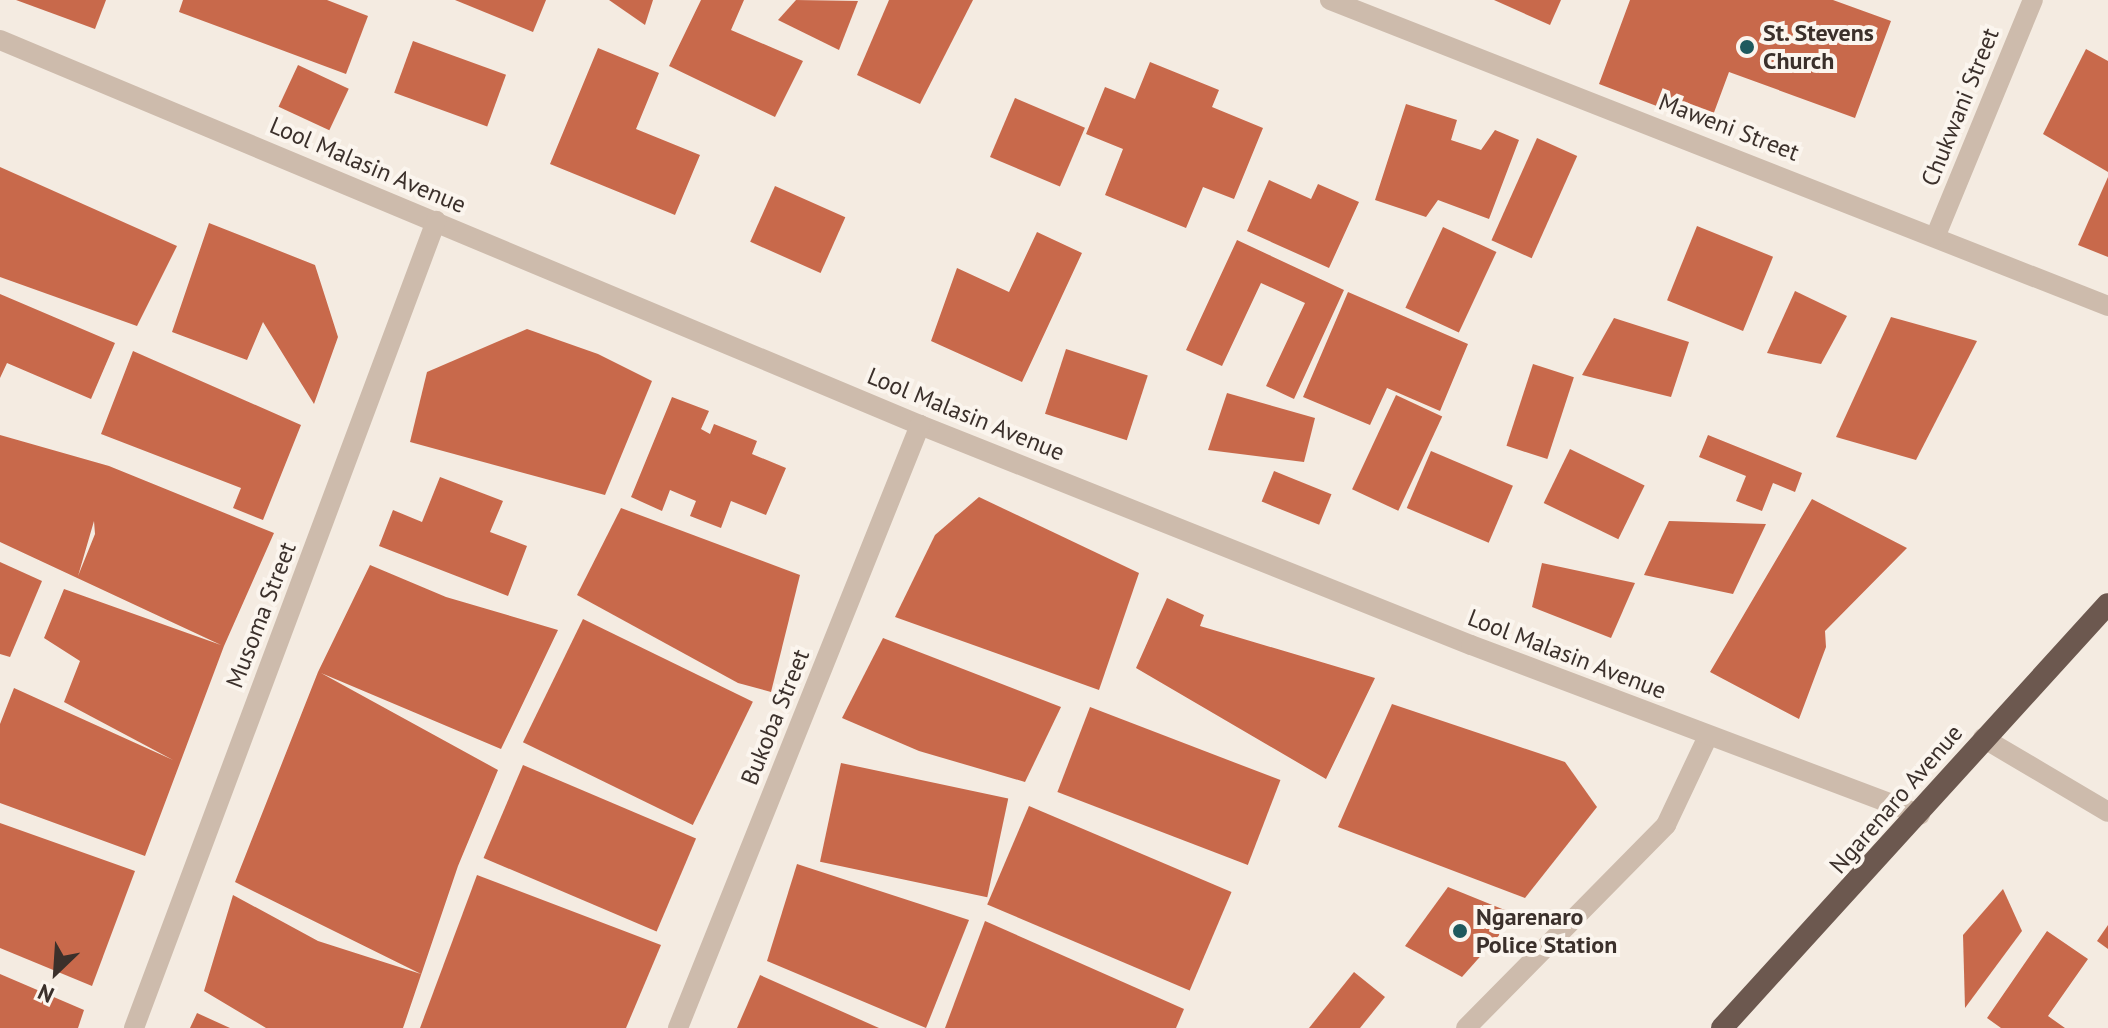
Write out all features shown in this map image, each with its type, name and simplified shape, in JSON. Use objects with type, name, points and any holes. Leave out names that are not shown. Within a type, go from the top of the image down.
[{"type":"highway","name":"Ngarenaro Avenue","points":[[1722,1028],[1920,815],[1983,738],[2108,604]]},
{"type":"street","name":"Maweni Street","points":[[1330,0],[1936,235],[2108,306]]},
{"type":"street","name":"Chukwani Street","points":[[1936,235],[2033,0]]},
{"type":"street","name":"Lool Malasin Avenue","points":[[0,40],[920,425],[1708,736],[1920,815]]},
{"type":"street","name":"Musoma Street","points":[[134,1028],[436,221]]},
{"type":"street","name":"Bukoba Street","points":[[678,1028],[920,425]]},
{"type":"street","points":[[1466,1028],[1666,825],[1708,736]]},
{"type":"street","points":[[1983,738],[2108,812]]},
{"type":"building","points":[[16,0],[106,0],[95,29]]},
{"type":"building","points":[[183,0],[327,0],[368,16],[346,74],[179,12]]},
{"type":"building","points":[[455,0],[546,0],[533,32]]},
{"type":"building","points":[[609,0],[653,0],[645,25]]},
{"type":"building","points":[[701,0],[744,0],[731,30],[803,61],[775,117],[669,66]]},
{"type":"building","points":[[796,0],[858,1],[839,50],[778,20]]},
{"type":"building","points":[[889,0],[973,0],[920,104],[857,75]]},
{"type":"building","points":[[1494,0],[1561,0],[1550,25]]},
{"type":"building","name":"St. Stevens Church","points":[[1630,0],[1833,0],[1891,21],[1855,118],[1729,72],[1709,126],[1599,84]]},
{"type":"building","points":[[413,41],[506,75],[487,127],[394,93]]},
{"type":"building","points":[[598,48],[659,73],[636,129],[700,155],[675,215],[550,164]]},
{"type":"building","points":[[2086,49],[2108,61],[2108,172],[2043,134]]},
{"type":"building","points":[[1150,62],[1219,90],[1212,107],[1263,128],[1234,199],[1203,187],[1186,228],[1105,195],[1123,149],[1086,134],[1105,87],[1135,99]]},
{"type":"building","points":[[298,65],[349,89],[329,130],[279,107]]},
{"type":"building","points":[[1015,98],[1085,128],[1060,187],[990,157]]},
{"type":"building","points":[[1406,104],[1457,120],[1451,140],[1481,150],[1495,130],[1519,140],[1489,219],[1438,200],[1426,217],[1375,200]]},
{"type":"building","points":[[1537,138],[1577,156],[1532,258],[1491,240]]},
{"type":"building","points":[[0,167],[177,246],[137,326],[0,277]]},
{"type":"building","points":[[2108,177],[2108,257],[2078,245]]},
{"type":"building","points":[[1269,180],[1311,199],[1318,184],[1359,202],[1329,268],[1247,231]]},
{"type":"building","points":[[775,186],[845,217],[821,273],[750,242]]},
{"type":"building","points":[[209,223],[315,265],[338,337],[314,404],[263,322],[247,360],[172,332]]},
{"type":"building","points":[[1697,226],[1773,257],[1743,331],[1667,300]]},
{"type":"building","points":[[1443,227],[1496,252],[1459,333],[1405,308]]},
{"type":"building","points":[[1037,232],[1082,253],[1022,382],[931,341],[957,268],[1009,292]]},
{"type":"building","points":[[1237,240],[1344,290],[1294,399],[1266,386],[1305,303],[1261,283],[1222,366],[1186,350]]},
{"type":"building","points":[[1795,291],[1847,316],[1821,364],[1767,353]]},
{"type":"building","points":[[1348,292],[1468,344],[1440,411],[1387,388],[1370,425],[1303,397]]},
{"type":"building","points":[[0,294],[115,343],[91,399],[7,363],[0,378]]},
{"type":"building","points":[[1891,317],[1977,341],[1916,460],[1836,437]]},
{"type":"building","points":[[1614,318],[1689,342],[1671,397],[1582,375]]},
{"type":"building","points":[[527,329],[598,354],[652,381],[605,495],[410,442],[427,372]]},
{"type":"building","points":[[1066,349],[1148,376],[1127,440],[1045,414]]},
{"type":"building","points":[[133,351],[301,425],[263,520],[233,508],[241,488],[101,434]]},
{"type":"building","points":[[1533,364],[1574,377],[1547,459],[1506,446]]},
{"type":"building","points":[[1227,393],[1315,418],[1304,462],[1208,450]]},
{"type":"building","points":[[1396,395],[1442,417],[1398,511],[1352,489]]},
{"type":"building","points":[[672,397],[709,411],[701,429],[710,434],[714,424],[757,441],[752,454],[786,468],[766,515],[731,501],[721,528],[690,516],[696,501],[670,490],[662,511],[631,497]]},
{"type":"building","points":[[0,435],[109,466],[274,533],[224,646],[145,856],[0,803],[0,724],[14,688],[173,760],[64,702],[80,661],[44,638],[64,589],[221,645],[0,542]],"holes":[[[94,521],[95,534],[78,576]]]},
{"type":"building","points":[[1708,435],[1802,473],[1795,492],[1773,483],[1762,511],[1736,501],[1746,476],[1699,457]]},
{"type":"building","points":[[1570,449],[1645,485],[1618,539],[1544,503]]},
{"type":"building","points":[[1431,451],[1513,486],[1489,543],[1407,508]]},
{"type":"building","points":[[1274,471],[1331,494],[1319,525],[1262,502]]},
{"type":"building","points":[[440,477],[503,501],[490,532],[527,546],[508,596],[379,546],[393,510],[422,522]]},
{"type":"building","points":[[979,497],[1139,573],[1099,690],[895,617],[935,535]]},
{"type":"building","points":[[1812,499],[1907,548],[1825,631],[1826,647],[1799,719],[1710,672]]},
{"type":"building","points":[[621,508],[800,575],[771,692],[738,683],[577,595]]},
{"type":"building","points":[[1669,521],[1766,524],[1733,594],[1644,575]]},
{"type":"building","points":[[0,562],[42,581],[10,657],[0,654]]},
{"type":"building","points":[[1542,563],[1635,583],[1611,638],[1532,607]]},
{"type":"building","points":[[370,565],[446,597],[558,630],[501,749],[321,673],[498,770],[458,866],[403,1028],[266,1028],[204,991],[233,895],[318,941],[421,974],[235,882],[318,672]]},
{"type":"building","points":[[1167,598],[1204,615],[1200,626],[1375,678],[1326,779],[1136,668]]},
{"type":"building","points":[[583,619],[753,702],[693,825],[523,742]]},
{"type":"building","points":[[883,638],[1061,707],[1025,782],[919,751],[842,718]]},
{"type":"building","points":[[1392,704],[1565,762],[1597,807],[1525,898],[1338,827]]},
{"type":"building","points":[[1090,707],[1280,780],[1248,865],[1057,792]]},
{"type":"building","points":[[841,763],[1008,799],[987,897],[820,862]]},
{"type":"building","points":[[523,765],[696,838],[657,931],[484,858]]},
{"type":"building","points":[[1029,806],[1232,892],[1190,990],[987,904]]},
{"type":"building","points":[[0,823],[135,871],[92,986],[0,948]]},
{"type":"building","points":[[797,864],[969,920],[926,1028],[767,961]]},
{"type":"building","points":[[477,875],[661,945],[626,1028],[420,1028]]},
{"type":"building","name":"Ngarenaro Police Station","points":[[1448,887],[1517,915],[1462,977],[1405,946]]},
{"type":"building","points":[[2003,889],[2022,931],[1965,1008],[1963,935]]},
{"type":"building","points":[[985,921],[1184,1009],[1176,1028],[945,1028]]},
{"type":"building","points":[[2108,925],[2108,949],[2097,941]]},
{"type":"building","points":[[2047,931],[2088,959],[2048,1016],[2065,1028],[2001,1028],[1987,1018]]},
{"type":"building","points":[[1354,972],[1385,997],[1360,1028],[1309,1028]]},
{"type":"building","points":[[0,974],[84,1010],[78,1028],[0,1028]]},
{"type":"building","points":[[760,975],[879,1028],[737,1028]]},
{"type":"building","points":[[197,1013],[230,1028],[190,1028]]},
{"type":"place","name":"St. Stevens Church","points":[[1747,47]]},
{"type":"place","name":"Ngarenaro Police Station","points":[[1460,931]]}]
